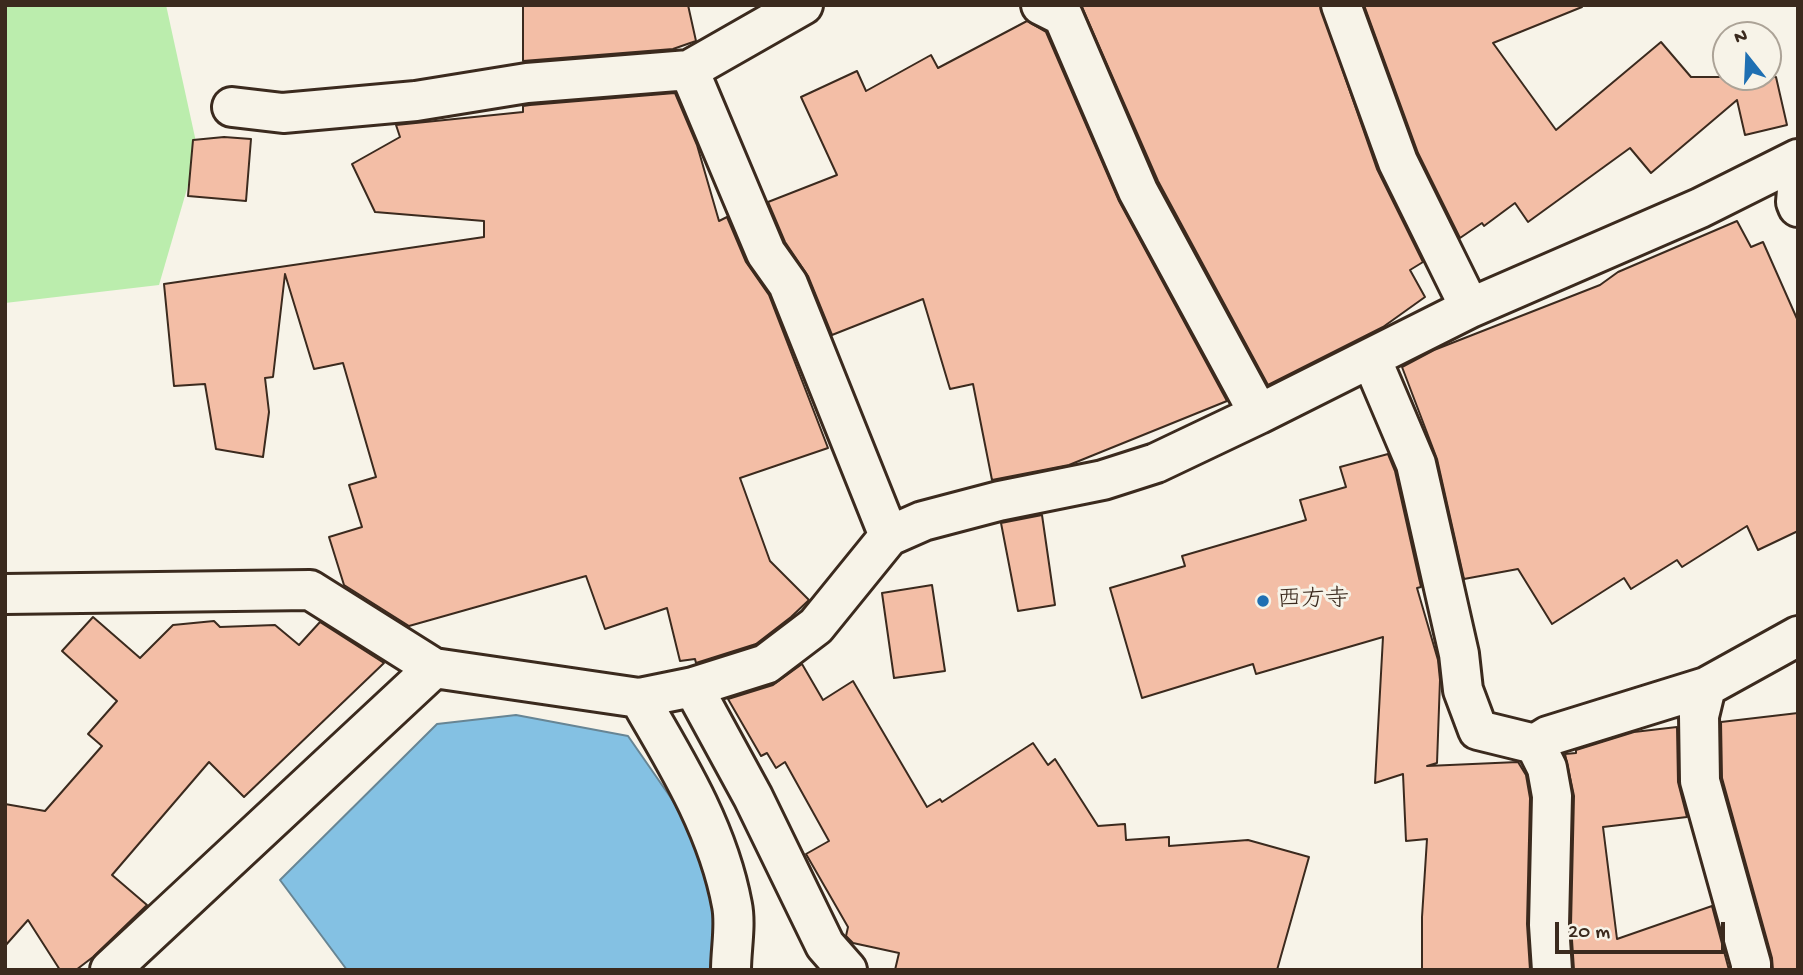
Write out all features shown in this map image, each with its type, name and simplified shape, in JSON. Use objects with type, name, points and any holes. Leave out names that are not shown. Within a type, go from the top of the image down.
[{"type":"street","points":[[232,107],[283,113],[416,101],[527,83],[689,70],[803,5]]},
{"type":"street","points":[[1041,5],[1063,16],[1138,191],[1259,414]]},
{"type":"street","points":[[1342,5],[1398,162],[1470,308]]},
{"type":"street","points":[[689,70],[766,253],[788,284],[889,536]]},
{"type":"street","points":[[5,594],[310,590],[433,668],[639,698],[693,687],[766,664],[817,626],[889,536],[923,521],[999,501],[1102,480],[1156,463],[1470,308],[1700,208],[1798,159]]},
{"type":"street","points":[[1798,179],[1798,207]]},
{"type":"street","points":[[1371,358],[1416,464],[1459,654],[1463,690],[1478,730],[1535,744],[1548,736],[1706,687],[1798,636]]},
{"type":"street","points":[[110,970],[433,668]]},
{"type":"street","points":[[693,687],[753,797],[825,945],[847,970]]},
{"type":"street","points":[[1706,687],[1699,716],[1700,781],[1751,970]]},
{"type":"street","points":[[639,698],[700,804],[719,858],[733,907],[731,970]]},
{"type":"street","points":[[1535,744],[1547,768],[1552,796],[1549,925],[1552,970]]},
{"type":"green space","points":[[5,5],[166,5],[198,151],[159,285],[5,303]]},
{"type":"water","points":[[516,715],[628,736],[712,857],[728,970],[347,970],[280,880],[437,724]]},
{"type":"building","points":[[523,5],[688,5],[696,41],[673,49],[523,61]]},
{"type":"building","points":[[1081,5],[1320,5],[1377,169],[1423,262],[1410,270],[1425,297],[1383,327],[1268,385],[1158,181]]},
{"type":"building","points":[[1364,5],[1581,5],[1582,7],[1493,43],[1556,130],[1661,42],[1691,77],[1712,77],[1712,91],[1779,91],[1787,125],[1745,135],[1737,100],[1651,173],[1630,148],[1528,222],[1515,203],[1484,226],[1482,223],[1460,238],[1418,153]]},
{"type":"building","points":[[1027,21],[1046,32],[1119,201],[1227,401],[1069,465],[992,480],[973,384],[950,389],[923,299],[832,335],[808,276],[785,242],[768,202],[837,175],[801,97],[857,71],[866,91],[931,55],[938,68]]},
{"type":"building","points":[[675,93],[697,145],[719,221],[727,217],[746,262],[769,295],[828,448],[740,478],[770,561],[809,600],[756,644],[696,663],[695,659],[680,661],[667,608],[605,629],[586,576],[409,626],[344,585],[329,537],[362,527],[349,485],[376,477],[343,363],[314,369],[285,274],[273,377],[265,378],[269,412],[263,457],[216,449],[205,384],[174,386],[164,284],[484,237],[484,221],[375,212],[352,164],[400,137],[396,125],[523,112],[523,106],[530,105]]},
{"type":"building","points":[[224,137],[251,139],[246,201],[188,196],[193,140]]},
{"type":"building","points":[[1737,221],[1751,247],[1763,242],[1798,321],[1798,531],[1758,550],[1747,526],[1682,567],[1677,560],[1631,589],[1624,578],[1552,624],[1518,569],[1464,579],[1437,459],[1402,367],[1434,350],[1600,285],[1618,272]]},
{"type":"building","points":[[1388,454],[1395,471],[1421,587],[1417,588],[1438,660],[1440,680],[1437,763],[1427,766],[1518,762],[1526,775],[1530,798],[1527,924],[1530,970],[1422,970],[1427,839],[1406,841],[1403,774],[1375,783],[1383,637],[1256,674],[1253,664],[1142,698],[1110,588],[1185,566],[1182,556],[1306,520],[1300,500],[1346,487],[1340,467]]},
{"type":"building","points":[[1042,515],[1055,605],[1018,611],[1001,523]]},
{"type":"building","points":[[932,585],[945,671],[894,678],[882,593]]},
{"type":"building","points":[[93,617],[140,658],[173,625],[214,621],[220,627],[275,625],[299,645],[320,622],[384,663],[244,797],[209,762],[112,875],[147,905],[76,970],[60,970],[28,920],[5,946],[5,804],[45,811],[102,746],[88,734],[117,701],[62,651]]},
{"type":"building","points":[[802,664],[823,700],[853,681],[927,807],[940,799],[942,802],[1033,743],[1048,765],[1055,759],[1098,826],[1125,824],[1126,840],[1169,837],[1169,846],[1248,840],[1309,857],[1277,970],[895,970],[899,953],[853,943],[846,936],[848,927],[806,854],[829,841],[785,762],[776,768],[767,753],[761,756],[728,699],[773,685]]},
{"type":"building","points":[[1798,713],[1798,970],[1773,970],[1772,958],[1722,778],[1721,722]]},
{"type":"building","points":[[1677,727],[1678,782],[1687,817],[1603,827],[1617,939],[1712,906],[1729,970],[1574,970],[1571,925],[1574,796],[1565,754],[1576,753],[1576,750],[1634,732]]},
{"type":"place","name":"西方寺","points":[[1263,601]]}]
